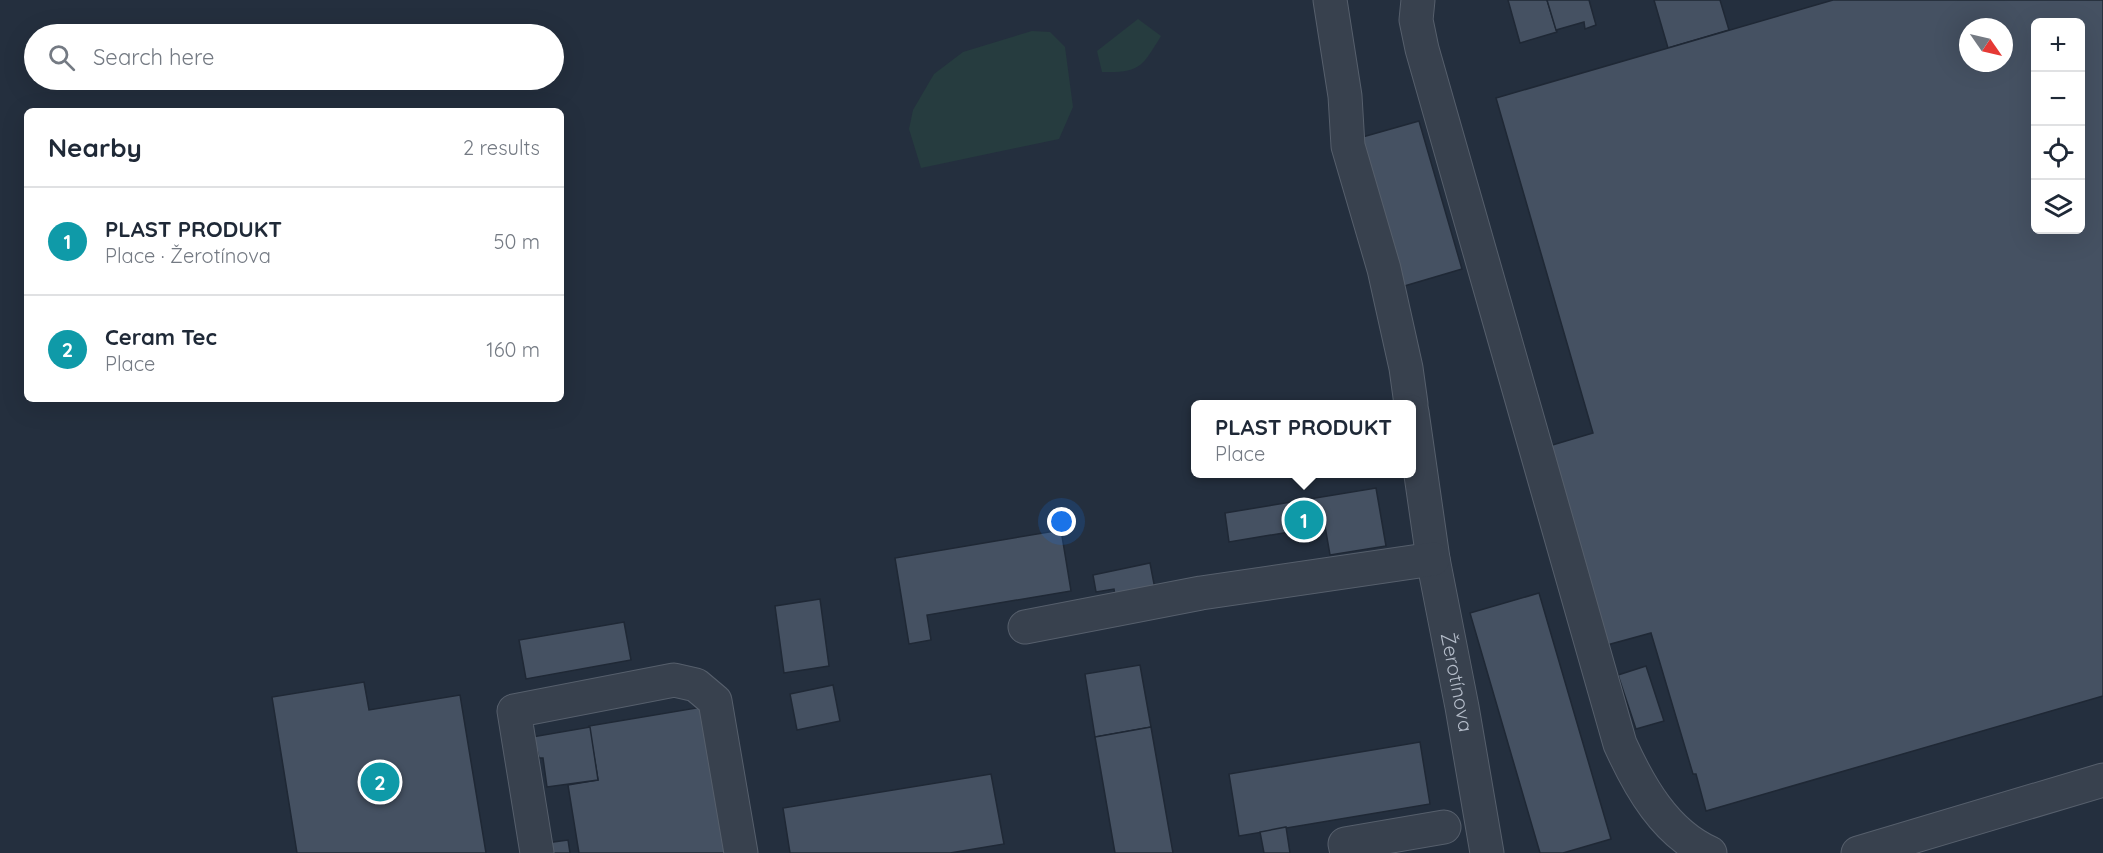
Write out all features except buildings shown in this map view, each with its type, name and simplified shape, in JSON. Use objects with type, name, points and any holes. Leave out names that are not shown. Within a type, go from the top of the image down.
[{"type":"street","points":[[1329,0],[1345,96],[1348,146],[1384,269],[1406,368],[1410,400]]},
{"type":"street","points":[[1418,0],[1416,20],[1432,87],[1620,744],[1634,775],[1659,812],[1683,837],[1710,853]]},
{"type":"street","name":"Žerotínova","points":[[1416,441],[1433,559],[1487,853]]},
{"type":"street","points":[[1025,627],[1201,593],[1433,559]]},
{"type":"street","points":[[537,853],[514,711],[674,680],[696,685],[715,701],[741,853]]},
{"type":"street","points":[[1858,853],[2103,780]]},
{"type":"street","points":[[1347,853],[1346,844],[1444,827]]},
{"type":"green space","points":[[1138,19],[1161,36],[1149,55],[1139,66],[1132,69],[1102,72],[1097,51]]},
{"type":"green space","points":[[1032,31],[1050,32],[1065,47],[1073,107],[1059,139],[921,168],[909,129],[913,110],[934,74],[963,52]]},
{"type":"place","name":"PLAST PRODUKT","points":[[1304,520]]},
{"type":"place","name":"Ceram Tec","points":[[380,782]]}]
